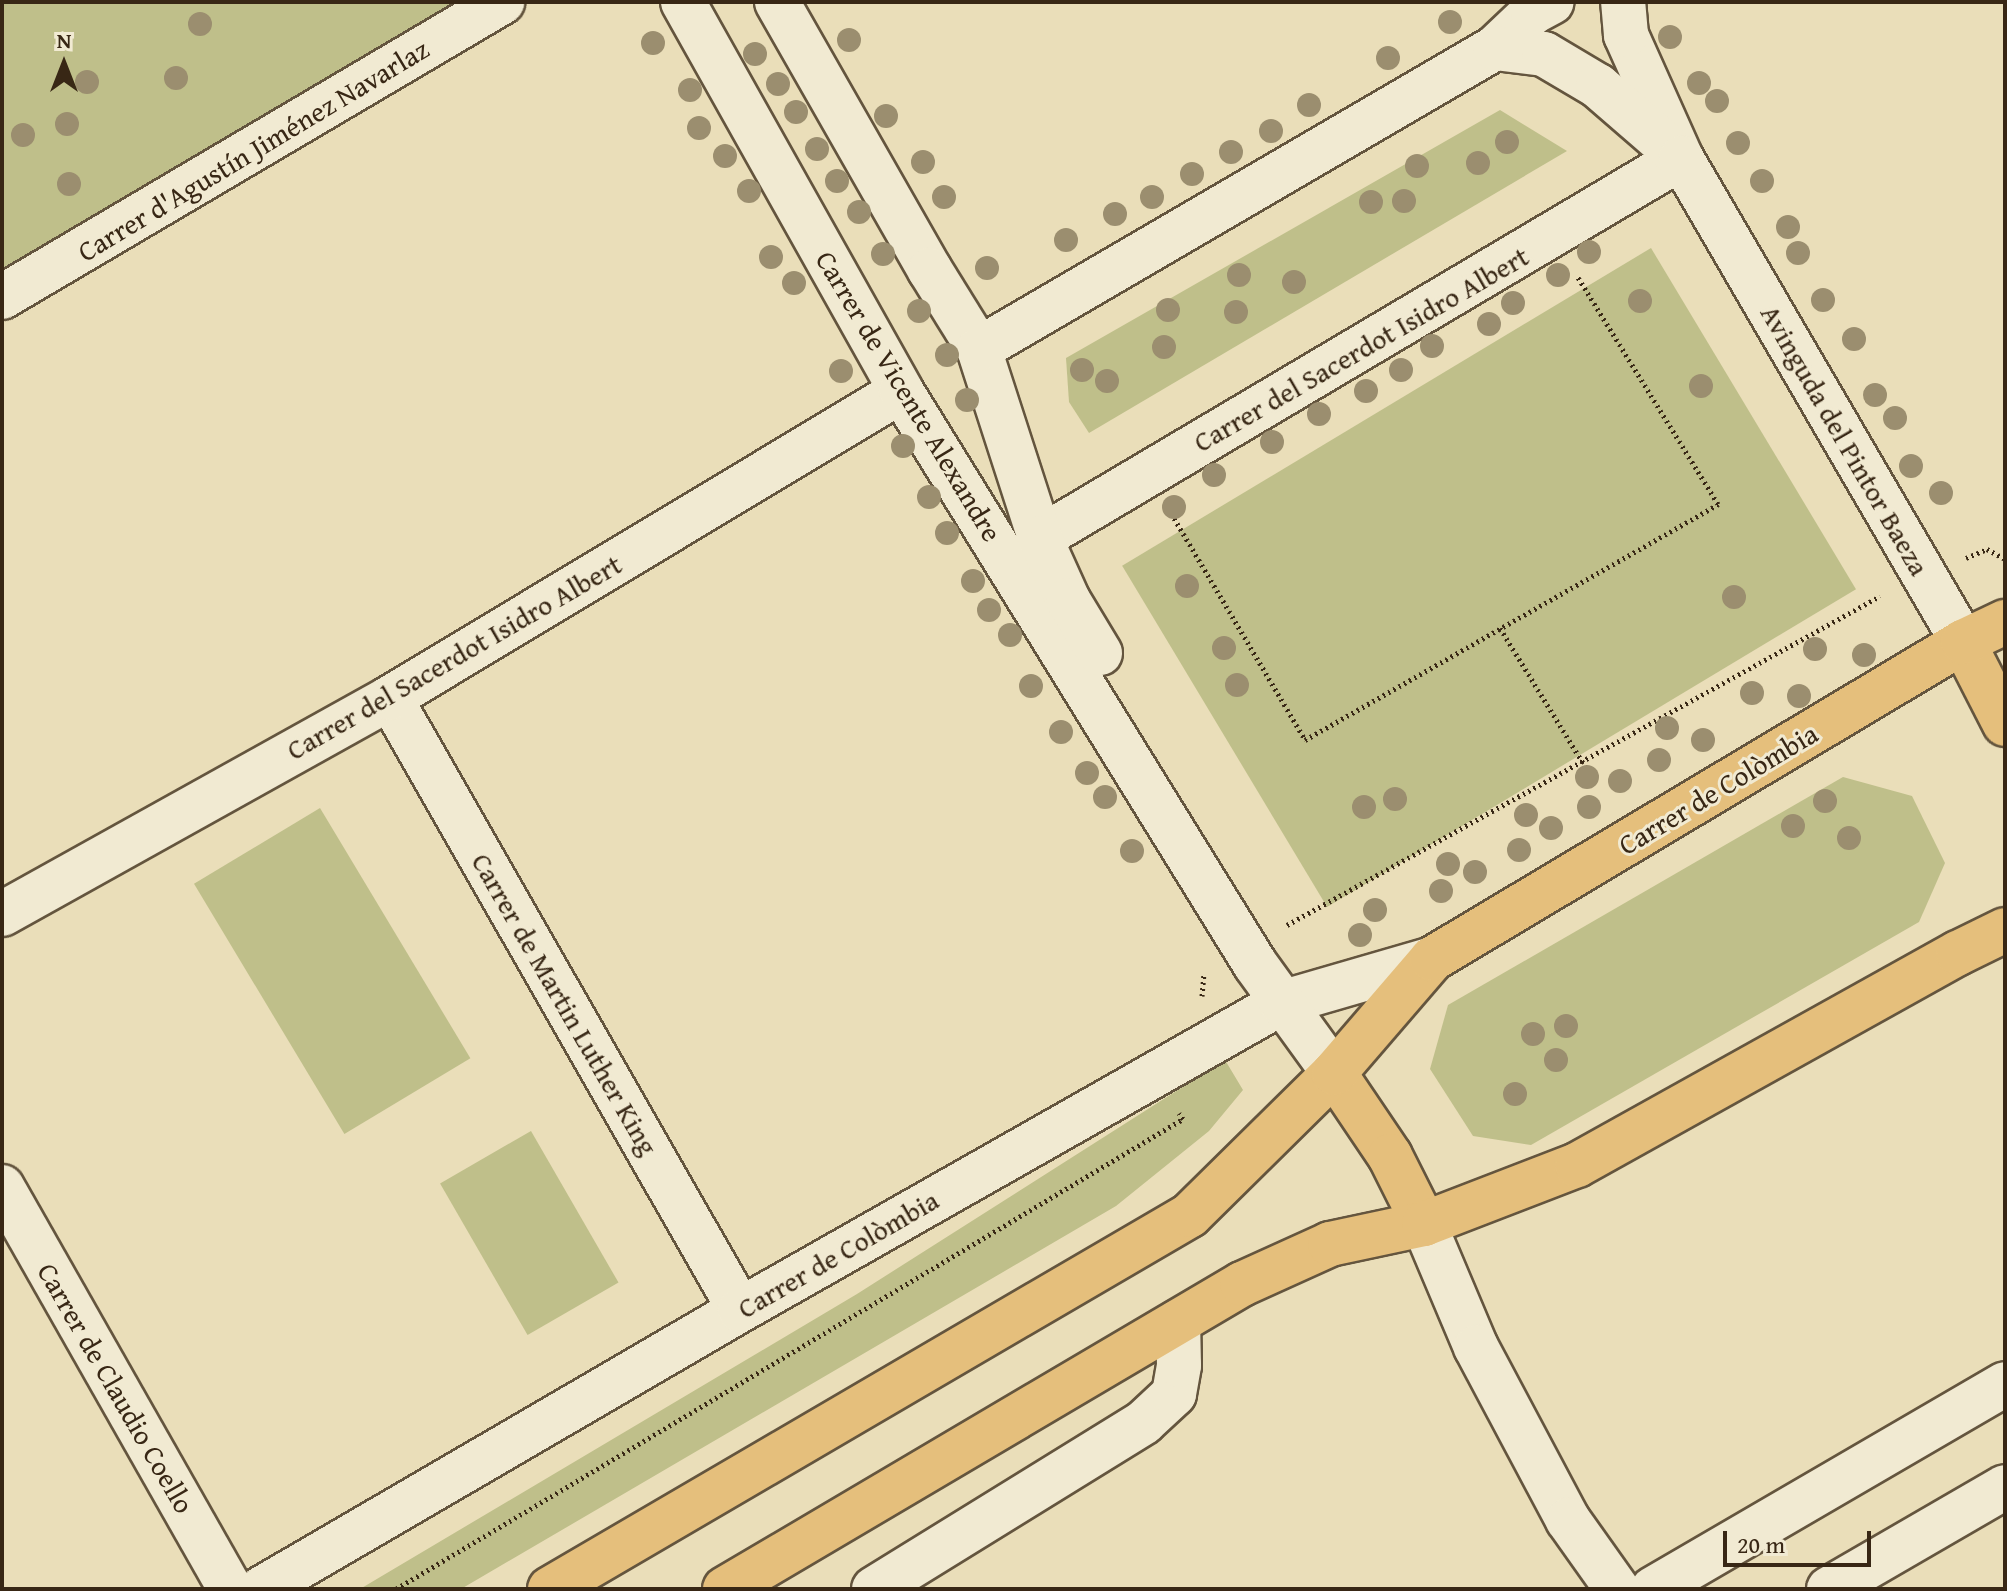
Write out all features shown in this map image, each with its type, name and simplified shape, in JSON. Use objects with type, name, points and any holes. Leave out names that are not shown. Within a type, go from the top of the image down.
[{"type":"main road","name":"Carrer de Colòmbia","points":[[550,1589],[1190,1215],[1334,1073],[1432,959],[1963,642],[2005,622]]},
{"type":"main road","name":"Avinguda del Pintor Baeza","points":[[1963,642],[2005,724]]},
{"type":"main road","points":[[725,1589],[1242,1284],[1330,1244],[1424,1224],[1577,1165],[1958,953],[2005,930]]},
{"type":"main road","points":[[1334,1073],[1390,1156],[1424,1224]]},
{"type":"street","name":"Carrer d'Agustín Jiménez Navarlaz","points":[[2,297],[502,2]]},
{"type":"street","name":"Carrer de Vicente Alexandre","points":[[683,2],[901,391],[1281,1003],[1334,1073]]},
{"type":"street","name":"Carrer de Vicente Alexandre","points":[[777,2],[930,270],[979,349],[1040,538],[1068,600],[1142,724],[1146,783]]},
{"type":"street","points":[[979,349],[1495,48],[1533,12],[1552,2]]},
{"type":"street","name":"Avinguda del Pintor Baeza","points":[[1623,2],[1626,35],[1681,158],[1963,642]]},
{"type":"street","name":"Avinguda del Pintor Baeza","points":[[1495,48],[1544,54],[1598,86],[1681,158]]},
{"type":"street","name":"Carrer del Sacerdot Isidro Albert","points":[[1040,538],[1681,158]]},
{"type":"street","name":"Carrer del Sacerdot Isidro Albert","points":[[2,914],[390,698],[901,391]]},
{"type":"street","name":"Carrer de Martin Luther King","points":[[390,698],[740,1310]]},
{"type":"street","name":"Carrer de Colòmbia","points":[[261,1589],[740,1310],[1281,1003],[1432,959]]},
{"type":"street","name":"Carrer de Claudio Coello","points":[[2,1187],[230,1589]]},
{"type":"street","points":[[1424,1224],[1483,1360],[1568,1520],[1617,1589]]},
{"type":"street","points":[[874,1589],[1144,1422],[1174,1394],[1179,1365],[1178,1322]]},
{"type":"street","points":[[1653,1589],[2005,1384]]},
{"type":"street","points":[[1829,1589],[2005,1487]]},
{"type":"path","points":[[1170,511],[1305,740],[1718,504],[1577,276]]},
{"type":"path","points":[[1500,628],[1594,781]]},
{"type":"green space","points":[[2,2],[459,2],[2,272]]},
{"type":"green space","points":[[1500,110],[1567,151],[1089,433],[1069,402],[1066,358]]},
{"type":"green space","points":[[1651,248],[1856,589],[1327,907],[1122,566]]},
{"type":"green space","points":[[1843,777],[1912,796],[1945,863],[1919,922],[1531,1145],[1473,1136],[1430,1069],[1448,1005]]},
{"type":"green space","points":[[320,808],[470,1058],[344,1134],[194,884]]},
{"type":"green space","points":[[1225,1060],[1243,1090],[1209,1131],[1116,1206],[461,1589],[360,1589],[857,1294]]},
{"type":"green space","points":[[531,1131],[618,1283],[528,1335],[440,1184]]}]
